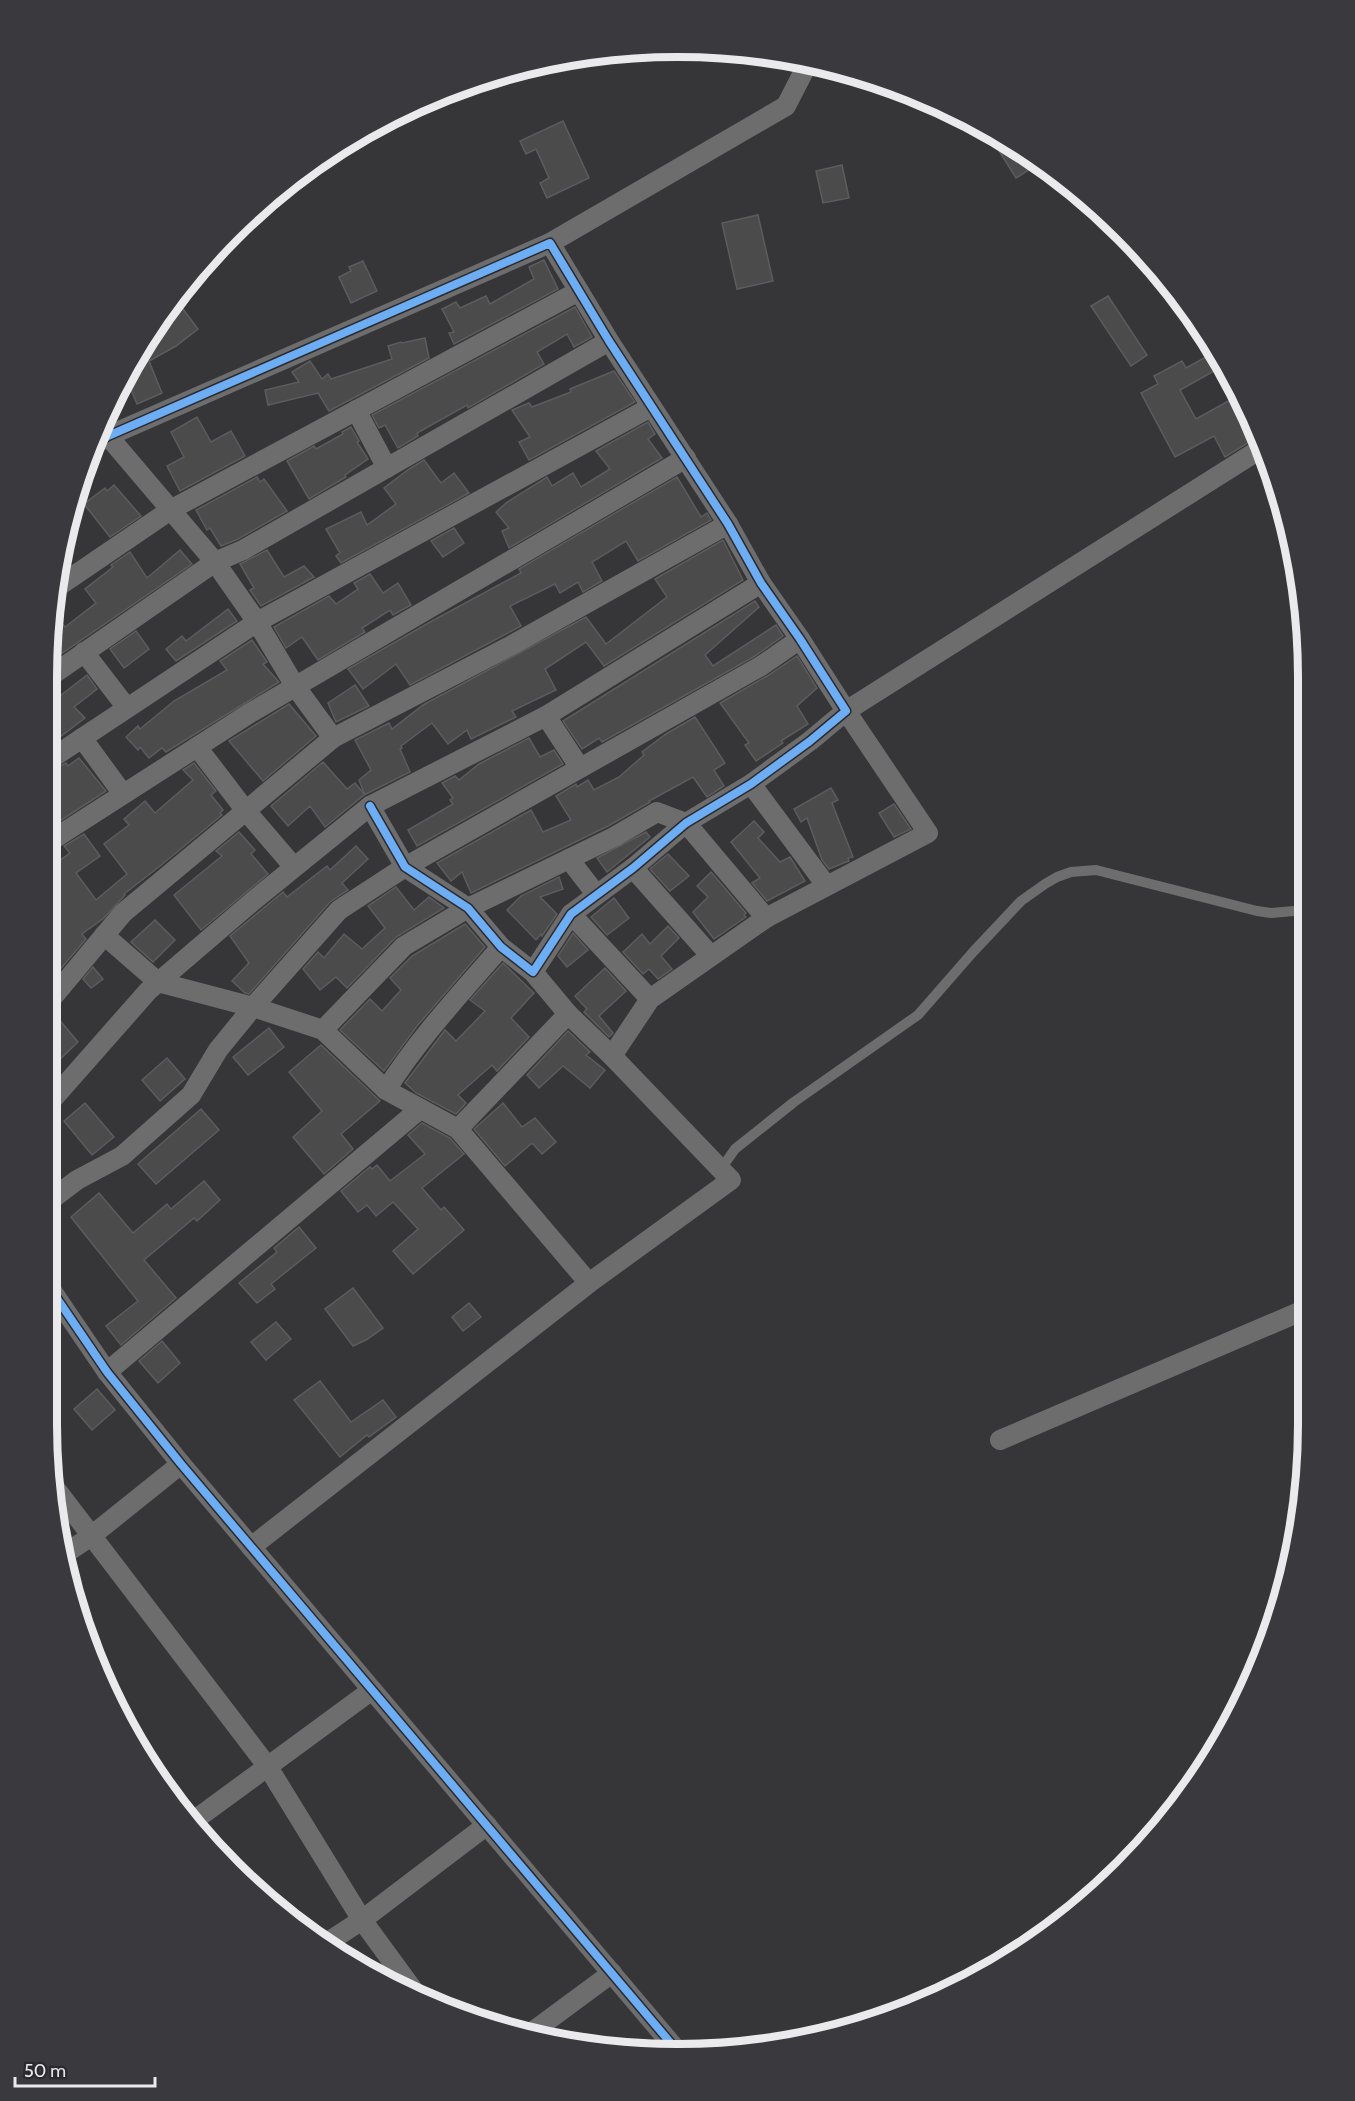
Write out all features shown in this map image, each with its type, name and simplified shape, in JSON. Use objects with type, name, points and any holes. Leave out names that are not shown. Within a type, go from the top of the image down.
[{"type":"street","points":[[106,435],[550,243],[786,106],[804,70]]},
{"type":"street","points":[[550,243],[609,341],[728,524],[761,583],[928,833],[766,918],[650,999],[612,1056]]},
{"type":"street","points":[[65,582],[172,509],[579,291]]},
{"type":"street","points":[[57,671],[215,561],[243,550],[609,341]]},
{"type":"street","points":[[57,755],[257,622],[651,407]]},
{"type":"street","points":[[356,410],[387,468]]},
{"type":"street","points":[[103,442],[172,509],[215,561],[257,622],[295,686],[333,738]]},
{"type":"street","points":[[532,972],[571,914],[633,868],[686,823],[751,784],[810,741],[846,711],[1255,452]]},
{"type":"street","points":[[57,837],[295,686],[686,458]]},
{"type":"street","points":[[57,992],[123,913],[333,738],[512,645],[728,524]]},
{"type":"street","points":[[57,1094],[148,991],[370,806],[546,716],[761,583]]},
{"type":"street","points":[[57,1195],[77,1180],[122,1156],[191,1095],[212,1058],[339,910],[405,867],[761,666],[800,639]]},
{"type":"street","points":[[84,652],[127,708]]},
{"type":"street","points":[[546,716],[580,768]]},
{"type":"street","points":[[82,738],[123,794]]},
{"type":"street","points":[[198,747],[246,811],[294,867]]},
{"type":"street","points":[[751,784],[826,885]]},
{"type":"street","points":[[252,1547],[589,1283],[731,1180],[612,1056],[568,1014],[532,972],[501,947],[468,908],[405,867],[370,806]]},
{"type":"street","points":[[323,1030],[404,946],[468,908],[569,859],[657,812],[686,823],[766,918]]},
{"type":"street","points":[[569,859],[596,894]]},
{"type":"street","points":[[633,868],[711,956]]},
{"type":"street","points":[[571,914],[650,999]]},
{"type":"street","points":[[104,935],[158,982],[323,1030],[386,1090],[458,1129],[589,1283]]},
{"type":"street","points":[[386,1090],[398,1071],[453,1002],[501,947]]},
{"type":"street","points":[[458,1129],[568,1014]]},
{"type":"street","points":[[107,1372],[420,1108]]},
{"type":"street","points":[[57,1298],[107,1372],[181,1464],[671,2044]]},
{"type":"street","points":[[1000,1440],[1298,1313]]},
{"type":"street","points":[[70,1550],[181,1464]]},
{"type":"street","points":[[61,1497],[268,1767],[362,1920],[407,1982]]},
{"type":"street","points":[[198,1817],[372,1690]]},
{"type":"street","points":[[333,1939],[362,1920],[488,1826]]},
{"type":"street","points":[[538,2028],[612,1973]]},
{"type":"lane","points":[[721,1169],[735,1149],[794,1102],[918,1015],[1021,902],[1057,877],[1071,872],[1096,870],[1257,911],[1271,913],[1298,911]]},
{"type":"building","points":[[563,121],[589,178],[547,198],[540,183],[549,178],[536,149],[526,154],[520,141]]},
{"type":"building","points":[[995,145],[1031,168],[1016,178]]},
{"type":"building","points":[[842,165],[849,198],[823,203],[816,171]]},
{"type":"building","points":[[758,215],[773,281],[737,289],[722,223]]},
{"type":"building","points":[[544,260],[558,289],[454,344],[449,333],[454,332],[442,309],[456,302],[460,308],[486,296],[490,304],[534,279],[529,267]]},
{"type":"building","points":[[363,261],[377,291],[351,303],[339,277],[351,271],[349,267]]},
{"type":"building","points":[[1108,296],[1147,355],[1131,366],[1091,306]]},
{"type":"building","points":[[181,306],[198,329],[176,346],[149,361],[162,393],[137,404],[130,386]]},
{"type":"building","points":[[575,307],[592,337],[574,347],[567,334],[537,352],[544,364],[468,408],[467,405],[417,433],[418,436],[398,448],[385,425],[379,428],[372,415]]},
{"type":"building","points":[[425,338],[429,358],[329,411],[318,393],[268,405],[265,390],[299,382],[292,372],[310,361],[322,379],[328,374],[331,379],[392,359],[388,346]]},
{"type":"building","points":[[1208,356],[1216,370],[1180,390],[1196,419],[1232,399],[1251,441],[1225,457],[1214,436],[1175,457],[1141,393],[1158,384],[1154,376],[1182,361],[1186,368]]},
{"type":"building","points":[[614,371],[635,402],[529,460],[519,442],[530,437],[512,410],[529,403],[532,407],[571,392],[570,389]]},
{"type":"building","points":[[197,417],[211,442],[231,431],[245,456],[180,491],[167,466],[184,457],[171,432]]},
{"type":"building","points":[[648,422],[655,434],[648,439],[662,458],[509,548],[502,531],[509,528],[496,512],[547,477],[552,486],[573,473],[581,487],[610,469],[596,451]]},
{"type":"building","points":[[351,427],[368,459],[345,475],[346,477],[309,499],[287,461],[314,446],[316,449]]},
{"type":"building","points":[[424,460],[441,483],[454,473],[469,493],[341,563],[336,556],[340,553],[326,529],[361,512],[367,525],[396,504],[384,488]]},
{"type":"building","points":[[257,477],[260,482],[264,479],[287,511],[221,546],[210,528],[207,530],[196,510]]},
{"type":"building","points":[[677,477],[701,517],[707,513],[711,520],[638,561],[626,541],[592,562],[602,581],[583,592],[578,582],[560,593],[555,584],[510,606],[521,626],[410,685],[396,664],[363,689],[348,669],[521,573],[519,569]]},
{"type":"building","points":[[114,485],[141,516],[110,537],[84,504],[105,488],[107,491]]},
{"type":"building","points":[[454,528],[464,543],[443,557],[431,541]]},
{"type":"building","points":[[723,540],[743,580],[604,666],[586,642],[545,669],[556,690],[512,711],[516,717],[471,739],[467,730],[448,744],[432,723],[401,746],[400,749],[410,772],[365,795],[359,780],[371,770],[355,740],[389,723],[392,729],[423,705],[586,617],[606,644],[667,597],[655,579]]},
{"type":"building","points":[[180,550],[192,564],[58,656],[60,621],[65,627],[96,603],[85,589],[113,567],[111,565],[130,552],[147,578]]},
{"type":"building","points":[[267,550],[284,577],[304,566],[314,577],[261,606],[250,590],[254,588],[240,564]]},
{"type":"building","points":[[370,574],[383,593],[398,583],[411,605],[393,615],[390,610],[362,628],[365,632],[318,660],[302,637],[286,648],[274,627],[329,596],[336,604],[358,589],[354,583]]},
{"type":"building","points":[[755,601],[759,607],[705,655],[713,666],[776,625],[783,636],[755,656],[602,742],[599,738],[582,749],[563,721]]},
{"type":"building","points":[[228,609],[237,621],[176,661],[166,649],[182,636],[186,641]]},
{"type":"building","points":[[136,631],[149,649],[124,668],[110,649]]},
{"type":"building","points":[[252,640],[267,662],[263,664],[279,682],[166,752],[162,748],[149,758],[140,747],[138,750],[126,737],[138,726],[140,729],[174,701],[227,670],[220,661]]},
{"type":"building","points":[[797,656],[817,688],[797,706],[808,724],[781,741],[783,743],[756,761],[745,745],[749,743],[720,703]]},
{"type":"building","points":[[87,675],[97,689],[74,707],[85,718],[57,739],[57,698]]},
{"type":"building","points":[[355,685],[369,706],[336,722],[328,703]]},
{"type":"building","points":[[289,704],[316,736],[263,781],[229,741]]},
{"type":"building","points":[[695,717],[725,763],[714,770],[724,786],[707,797],[693,777],[608,826],[471,893],[462,872],[451,881],[437,863],[531,810],[543,832],[571,820],[556,796],[588,780],[594,790],[619,777],[644,755],[642,752]]},
{"type":"building","points":[[529,738],[540,757],[554,750],[563,764],[417,846],[408,830],[453,804],[450,800],[453,798],[442,783],[455,776],[459,780],[479,764]]},
{"type":"building","points":[[79,758],[106,791],[57,823],[57,768],[66,763],[68,766]]},
{"type":"building","points":[[323,762],[347,789],[355,783],[365,795],[325,827],[310,806],[288,826],[271,806]]},
{"type":"building","points":[[194,763],[216,791],[211,795],[223,810],[220,813],[222,815],[124,894],[104,918],[82,934],[86,939],[57,973],[57,862],[70,853],[64,846],[84,834],[100,856],[76,873],[96,900],[127,874],[104,844],[129,825],[124,819],[145,801],[155,813],[193,780],[183,770]]},
{"type":"building","points":[[831,788],[838,800],[832,803],[853,857],[829,869],[822,860],[807,818],[801,822],[794,809]]},
{"type":"building","points":[[894,804],[911,829],[894,837],[879,813]]},
{"type":"building","points":[[754,821],[764,832],[758,838],[780,862],[790,857],[805,881],[767,901],[752,883],[760,878],[731,842]]},
{"type":"building","points":[[239,832],[255,850],[251,854],[268,874],[201,930],[174,895],[222,856],[216,851]]},
{"type":"building","points":[[646,832],[650,837],[607,872],[597,858]]},
{"type":"building","points":[[356,846],[368,859],[342,883],[348,890],[330,902],[249,994],[245,993],[232,981],[249,963],[230,936],[283,892],[287,897],[327,866],[330,870]]},
{"type":"building","points":[[668,854],[689,876],[670,891],[650,869]]},
{"type":"building","points":[[711,872],[746,913],[744,915],[746,917],[714,939],[693,912],[708,897],[697,886]]},
{"type":"building","points":[[559,877],[563,889],[540,897],[557,914],[542,936],[541,934],[536,940],[507,910],[521,896]]},
{"type":"building","points":[[396,887],[414,910],[429,897],[444,908],[396,937],[347,988],[336,977],[320,990],[303,969],[318,952],[324,958],[344,934],[362,949],[385,928],[368,906]]},
{"type":"building","points":[[614,898],[629,918],[607,935],[591,917]]},
{"type":"building","points":[[155,920],[175,940],[153,962],[131,942]]},
{"type":"building","points":[[465,924],[485,947],[417,1026],[384,1071],[340,1030],[370,999],[382,1011],[401,990],[390,978],[412,956]]},
{"type":"building","points":[[668,926],[679,938],[661,956],[672,969],[658,979],[649,969],[643,974],[623,952],[642,934],[650,944]]},
{"type":"building","points":[[573,933],[588,950],[567,967],[558,956]]},
{"type":"building","points":[[503,963],[534,993],[511,1018],[529,1037],[497,1071],[492,1065],[458,1095],[466,1103],[456,1114],[416,1093],[405,1083],[445,1030],[456,1041],[485,1011],[470,1000]]},
{"type":"building","points":[[93,967],[103,979],[91,988],[83,979]]},
{"type":"building","points":[[605,968],[626,991],[599,1016],[613,1033],[609,1037],[584,1012],[587,1009],[575,996]]},
{"type":"building","points":[[57,1017],[78,1042],[57,1062]]},
{"type":"building","points":[[269,1028],[284,1047],[248,1075],[233,1057]]},
{"type":"building","points":[[568,1031],[590,1052],[586,1055],[605,1070],[590,1088],[563,1066],[539,1088],[527,1075]]},
{"type":"building","points":[[321,1045],[380,1101],[341,1134],[353,1149],[324,1174],[293,1137],[322,1111],[289,1072]]},
{"type":"building","points":[[167,1058],[185,1079],[160,1101],[142,1080]]},
{"type":"building","points":[[85,1103],[114,1137],[92,1155],[64,1121]]},
{"type":"building","points":[[503,1103],[522,1127],[535,1118],[556,1142],[542,1154],[531,1144],[505,1166],[474,1129]]},
{"type":"building","points":[[201,1109],[219,1130],[156,1184],[138,1164]]},
{"type":"building","points":[[422,1123],[450,1138],[464,1154],[422,1188],[441,1210],[444,1207],[464,1230],[413,1274],[393,1251],[418,1229],[393,1202],[376,1216],[367,1205],[358,1212],[341,1191],[370,1167],[372,1169],[377,1165],[390,1181],[425,1154],[408,1135]]},
{"type":"building","points":[[204,1181],[220,1200],[197,1221],[194,1218],[144,1260],[176,1298],[121,1345],[106,1326],[138,1301],[71,1217],[99,1193],[133,1233],[167,1204],[171,1209]]},
{"type":"building","points":[[299,1227],[316,1248],[271,1284],[275,1289],[257,1303],[239,1283],[277,1252],[274,1248]]},
{"type":"building","points":[[353,1288],[383,1328],[353,1346],[325,1309]]},
{"type":"building","points":[[469,1303],[481,1317],[463,1331],[452,1317]]},
{"type":"building","points":[[276,1322],[291,1339],[266,1360],[251,1342]]},
{"type":"building","points":[[162,1341],[180,1363],[158,1383],[139,1361]]},
{"type":"building","points":[[320,1381],[351,1422],[383,1400],[396,1417],[369,1437],[367,1435],[340,1457],[294,1400]]},
{"type":"building","points":[[97,1389],[115,1410],[92,1430],[74,1409]]},
{"type":"cycle path","points":[[105,438],[550,243],[609,341],[728,524],[761,583],[846,711],[810,741],[751,784],[686,823],[633,868],[571,914],[533,972],[501,947],[468,908],[405,867],[370,806]]},
{"type":"cycle path","points":[[57,1298],[107,1372],[181,1464],[671,2044]]}]
